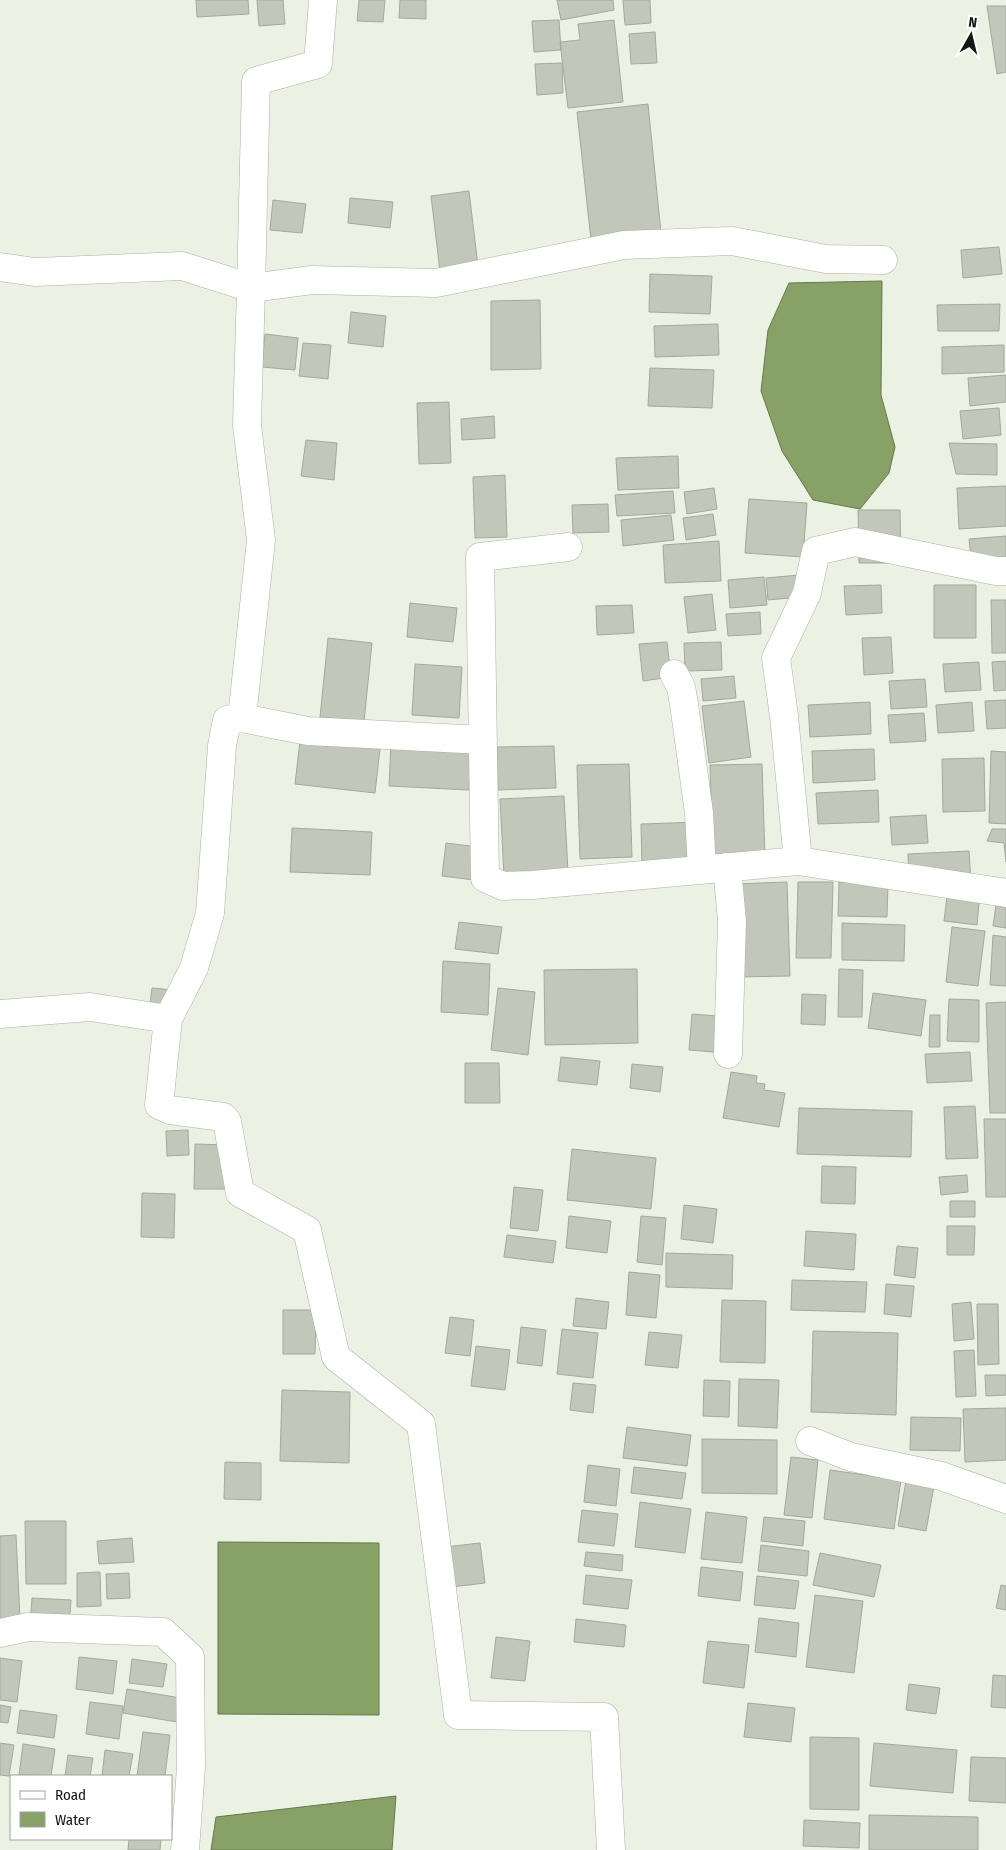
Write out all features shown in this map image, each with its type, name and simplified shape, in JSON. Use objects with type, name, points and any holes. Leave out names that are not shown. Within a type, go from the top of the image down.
[{"type":"street","points":[[242,718],[261,540],[247,425],[256,81],[318,64],[323,0]]},
{"type":"street","points":[[0,268],[35,272],[182,266],[251,288],[312,280],[436,283],[624,245],[732,241],[826,259],[883,260]]},
{"type":"street","points":[[798,861],[784,716],[776,658],[808,593],[816,551],[855,542],[996,571],[1006,570]]},
{"type":"street","points":[[568,547],[480,557],[485,878],[503,886],[533,885],[798,861],[1006,893]]},
{"type":"street","points":[[674,674],[681,687],[699,814],[714,869],[732,920],[728,1054]]},
{"type":"street","points":[[483,740],[308,731],[242,718],[227,720],[222,746],[210,913],[194,968],[168,1019],[159,1105],[170,1110],[223,1117],[227,1122],[240,1192],[307,1230],[336,1357],[421,1424],[458,1715],[604,1717],[611,1850]]},
{"type":"street","points":[[0,1014],[90,1007],[168,1019]]},
{"type":"street","points":[[810,1441],[851,1457],[941,1476],[1006,1499]]},
{"type":"street","points":[[0,1633],[28,1627],[163,1632],[190,1658],[192,1767],[185,1850]]},
{"type":"water","points":[[882,281],[881,395],[895,447],[889,473],[860,509],[813,500],[782,451],[761,391],[768,330],[789,283]]},
{"type":"water","points":[[218,1542],[379,1543],[379,1715],[218,1714]]},
{"type":"water","points":[[396,1796],[392,1850],[211,1850],[216,1817]]},
{"type":"building","points":[[196,0],[248,0],[249,14],[197,17]]},
{"type":"building","points":[[257,0],[283,0],[285,24],[259,26]]},
{"type":"building","points":[[359,0],[385,0],[383,22],[357,21]]},
{"type":"building","points":[[400,0],[426,0],[426,19],[399,18]]},
{"type":"building","points":[[557,0],[613,0],[614,10],[561,20]]},
{"type":"building","points":[[623,0],[650,0],[651,23],[625,25]]},
{"type":"building","points":[[987,6],[1006,6],[1006,72],[997,74]]},
{"type":"building","points":[[559,20],[561,50],[534,52],[532,21]]},
{"type":"building","points":[[614,20],[623,102],[568,108],[560,42],[580,40],[578,24]]},
{"type":"building","points":[[655,32],[657,63],[631,64],[629,34]]},
{"type":"building","points":[[562,63],[563,93],[537,95],[535,64]]},
{"type":"building","points":[[648,104],[661,233],[591,240],[577,112]]},
{"type":"building","points":[[469,191],[478,266],[440,271],[431,196]]},
{"type":"building","points":[[350,198],[393,202],[390,228],[348,223]]},
{"type":"building","points":[[273,200],[306,204],[302,233],[270,230]]},
{"type":"building","points":[[999,247],[1002,274],[963,278],[961,250]]},
{"type":"building","points":[[650,274],[712,276],[710,314],[649,312]]},
{"type":"building","points":[[540,300],[541,369],[491,370],[491,301]]},
{"type":"building","points":[[1000,304],[999,331],[938,331],[937,305]]},
{"type":"building","points":[[351,312],[386,316],[383,347],[348,343]]},
{"type":"building","points":[[718,324],[719,355],[655,357],[654,326]]},
{"type":"building","points":[[265,334],[298,338],[295,370],[262,367]]},
{"type":"building","points":[[303,343],[331,345],[328,379],[299,376]]},
{"type":"building","points":[[1004,345],[1004,372],[942,374],[942,347]]},
{"type":"building","points":[[650,368],[714,370],[712,408],[648,406]]},
{"type":"building","points":[[1006,375],[1006,402],[970,406],[968,378]]},
{"type":"building","points":[[449,402],[451,463],[419,464],[417,403]]},
{"type":"building","points":[[999,408],[1001,435],[963,439],[960,411]]},
{"type":"building","points":[[494,416],[495,438],[462,440],[461,419]]},
{"type":"building","points":[[306,440],[337,443],[334,480],[301,476]]},
{"type":"building","points":[[949,443],[997,444],[997,475],[956,474]]},
{"type":"building","points":[[678,456],[679,488],[618,490],[616,458]]},
{"type":"building","points":[[505,475],[507,537],[475,538],[473,477]]},
{"type":"building","points":[[1006,486],[1006,526],[959,529],[957,488]]},
{"type":"building","points":[[714,488],[717,509],[687,514],[684,492]]},
{"type":"building","points":[[673,491],[675,513],[617,516],[615,495]]},
{"type":"building","points":[[749,499],[807,503],[803,557],[745,553]]},
{"type":"building","points":[[608,504],[609,532],[573,533],[572,505]]},
{"type":"building","points":[[858,510],[900,510],[901,563],[859,563]]},
{"type":"building","points":[[713,514],[716,535],[686,540],[683,518]]},
{"type":"building","points":[[671,515],[674,540],[623,546],[621,520]]},
{"type":"building","points":[[1006,536],[1006,563],[972,567],[969,539]]},
{"type":"building","points":[[719,541],[721,581],[665,583],[663,545]]},
{"type":"building","points":[[799,575],[801,597],[768,600],[766,578]]},
{"type":"building","points":[[764,577],[767,605],[730,608],[728,580]]},
{"type":"building","points":[[881,585],[882,613],[846,615],[844,586]]},
{"type":"building","points":[[934,585],[976,585],[976,638],[934,638]]},
{"type":"building","points":[[712,594],[716,630],[688,633],[684,597]]},
{"type":"building","points":[[991,600],[1006,600],[1006,653],[992,653]]},
{"type":"building","points":[[410,603],[457,608],[453,642],[407,637]]},
{"type":"building","points":[[632,605],[634,633],[597,635],[596,606]]},
{"type":"building","points":[[760,612],[761,634],[728,636],[726,614]]},
{"type":"building","points":[[891,637],[893,673],[864,675],[862,638]]},
{"type":"building","points":[[328,638],[372,643],[364,722],[320,717]]},
{"type":"building","points":[[667,642],[671,677],[643,681],[639,644]]},
{"type":"building","points":[[721,642],[722,670],[685,671],[684,643]]},
{"type":"building","points":[[1006,661],[1006,690],[994,691],[992,662]]},
{"type":"building","points":[[979,662],[981,690],[945,692],[943,664]]},
{"type":"building","points":[[415,664],[462,667],[459,718],[412,715]]},
{"type":"building","points":[[734,676],[736,698],[703,701],[701,679]]},
{"type":"building","points":[[925,679],[927,707],[891,709],[889,681]]},
{"type":"building","points":[[1006,700],[1006,728],[987,729],[985,701]]},
{"type":"building","points":[[744,701],[751,757],[709,763],[702,706]]},
{"type":"building","points":[[870,702],[871,734],[810,737],[808,705]]},
{"type":"building","points":[[972,702],[974,731],[938,733],[936,705]]},
{"type":"building","points":[[924,713],[926,741],[890,743],[888,715]]},
{"type":"building","points":[[300,741],[380,749],[375,793],[295,784]]},
{"type":"building","points":[[391,742],[471,746],[469,790],[389,786]]},
{"type":"building","points":[[554,746],[556,788],[498,790],[497,747]]},
{"type":"building","points":[[874,749],[875,780],[813,783],[812,751]]},
{"type":"building","points":[[991,751],[1006,752],[1006,824],[989,823]]},
{"type":"building","points":[[984,758],[985,811],[943,812],[942,759]]},
{"type":"building","points":[[629,764],[632,857],[580,859],[577,765]]},
{"type":"building","points":[[762,764],[765,858],[713,859],[710,765]]},
{"type":"building","points":[[878,790],[879,822],[818,824],[816,793]]},
{"type":"building","points":[[564,796],[568,872],[504,876],[500,799]]},
{"type":"building","points":[[926,815],[928,843],[892,845],[890,817]]},
{"type":"building","points":[[699,822],[700,864],[642,866],[641,824]]},
{"type":"building","points":[[292,828],[372,832],[370,875],[290,872]]},
{"type":"building","points":[[992,829],[1006,829],[1006,862],[1004,843],[987,841]]},
{"type":"building","points":[[446,843],[478,847],[474,880],[442,876]]},
{"type":"building","points":[[969,851],[971,883],[909,886],[908,854]]},
{"type":"building","points":[[787,882],[790,976],[737,977],[734,884]]},
{"type":"building","points":[[798,882],[833,882],[831,958],[796,958]]},
{"type":"building","points":[[839,882],[888,883],[887,917],[838,916]]},
{"type":"building","points":[[948,888],[980,892],[977,925],[944,921]]},
{"type":"building","points":[[997,898],[1006,899],[1006,928],[993,926]]},
{"type":"building","points":[[459,922],[502,927],[498,954],[455,949]]},
{"type":"building","points":[[842,923],[905,925],[904,961],[842,960]]},
{"type":"building","points":[[952,927],[985,931],[978,986],[946,982]]},
{"type":"building","points":[[993,935],[1006,937],[1006,986],[990,985]]},
{"type":"building","points":[[443,961],[490,964],[488,1015],[441,1012]]},
{"type":"building","points":[[637,969],[638,1043],[545,1045],[544,970]]},
{"type":"building","points":[[839,969],[863,970],[862,1017],[838,1017]]},
{"type":"building","points":[[152,988],[184,991],[148,1021]]},
{"type":"building","points":[[498,988],[535,992],[528,1055],[491,1050]]},
{"type":"building","points":[[873,993],[926,1000],[921,1036],[868,1028]]},
{"type":"building","points":[[802,994],[826,995],[825,1025],[801,1024]]},
{"type":"building","points":[[949,999],[979,1000],[979,1042],[947,1041]]},
{"type":"building","points":[[1006,1002],[1006,1113],[990,1113],[986,1003]]},
{"type":"building","points":[[692,1014],[717,1016],[714,1052],[689,1050]]},
{"type":"building","points":[[930,1015],[940,1015],[940,1047],[929,1047]]},
{"type":"building","points":[[970,1052],[972,1081],[927,1083],[925,1054]]},
{"type":"building","points":[[561,1057],[600,1061],[597,1085],[558,1081]]},
{"type":"building","points":[[465,1063],[499,1063],[500,1103],[465,1103]]},
{"type":"building","points":[[632,1064],[663,1067],[660,1092],[630,1088]]},
{"type":"building","points":[[731,1072],[757,1076],[756,1083],[765,1084],[764,1090],[785,1093],[779,1127],[723,1118]]},
{"type":"building","points":[[975,1106],[978,1158],[946,1159],[944,1107]]},
{"type":"building","points":[[799,1108],[912,1111],[911,1157],[797,1154]]},
{"type":"building","points":[[984,1119],[1006,1119],[1006,1197],[986,1197]]},
{"type":"building","points":[[188,1130],[189,1155],[167,1156],[166,1131]]},
{"type":"building","points":[[195,1144],[227,1145],[226,1189],[194,1189]]},
{"type":"building","points":[[572,1149],[656,1158],[651,1209],[567,1200]]},
{"type":"building","points":[[822,1166],[856,1167],[855,1204],[821,1203]]},
{"type":"building","points":[[967,1175],[968,1192],[941,1195],[939,1177]]},
{"type":"building","points":[[514,1187],[543,1190],[538,1231],[510,1228]]},
{"type":"building","points":[[142,1193],[175,1194],[174,1238],[141,1237]]},
{"type":"building","points":[[950,1201],[975,1201],[975,1217],[950,1217]]},
{"type":"building","points":[[684,1205],[717,1209],[713,1243],[681,1239]]},
{"type":"building","points":[[569,1216],[611,1221],[607,1253],[566,1248]]},
{"type":"building","points":[[641,1216],[666,1218],[662,1265],[637,1262]]},
{"type":"building","points":[[947,1226],[975,1226],[974,1255],[947,1255]]},
{"type":"building","points":[[806,1231],[856,1234],[854,1270],[804,1266]]},
{"type":"building","points":[[507,1235],[556,1241],[553,1263],[504,1257]]},
{"type":"building","points":[[897,1246],[918,1248],[915,1278],[894,1275]]},
{"type":"building","points":[[666,1253],[733,1255],[732,1289],[666,1287]]},
{"type":"building","points":[[629,1272],[660,1275],[656,1318],[626,1315]]},
{"type":"building","points":[[792,1280],[867,1282],[865,1312],[791,1310]]},
{"type":"building","points":[[886,1284],[914,1286],[911,1317],[884,1314]]},
{"type":"building","points":[[576,1298],[609,1302],[606,1329],[573,1326]]},
{"type":"building","points":[[722,1300],[766,1301],[765,1363],[720,1362]]},
{"type":"building","points":[[971,1302],[974,1339],[954,1341],[952,1304]]},
{"type":"building","points":[[977,1304],[998,1304],[999,1364],[978,1365]]},
{"type":"building","points":[[283,1310],[316,1310],[315,1354],[283,1354]]},
{"type":"building","points":[[450,1317],[474,1320],[470,1356],[445,1353]]},
{"type":"building","points":[[521,1327],[546,1330],[542,1366],[517,1363]]},
{"type":"building","points":[[562,1329],[598,1333],[593,1378],[557,1374]]},
{"type":"building","points":[[813,1331],[898,1333],[896,1415],[811,1412]]},
{"type":"building","points":[[649,1332],[682,1335],[678,1368],[645,1365]]},
{"type":"building","points":[[476,1346],[510,1350],[505,1390],[471,1386]]},
{"type":"building","points":[[974,1350],[976,1396],[956,1397],[954,1351]]},
{"type":"building","points":[[985,1375],[1006,1375],[1006,1395],[986,1396]]},
{"type":"building","points":[[739,1379],[779,1380],[777,1428],[738,1426]]},
{"type":"building","points":[[704,1380],[730,1381],[729,1417],[703,1416]]},
{"type":"building","points":[[573,1383],[596,1385],[593,1413],[570,1410]]},
{"type":"building","points":[[282,1390],[350,1392],[349,1463],[280,1461]]},
{"type":"building","points":[[1006,1408],[1006,1460],[965,1462],[963,1409]]},
{"type":"building","points":[[911,1417],[961,1418],[960,1451],[910,1450]]},
{"type":"building","points":[[627,1427],[691,1435],[687,1466],[623,1458]]},
{"type":"building","points":[[702,1439],[777,1440],[777,1494],[702,1493]]},
{"type":"building","points":[[791,1457],[818,1460],[812,1518],[784,1515]]},
{"type":"building","points":[[225,1462],[261,1463],[261,1500],[224,1499]]},
{"type":"building","points":[[588,1465],[620,1469],[616,1506],[584,1502]]},
{"type":"building","points":[[634,1467],[686,1473],[682,1499],[631,1493]]},
{"type":"building","points":[[830,1470],[901,1480],[894,1529],[824,1519]]},
{"type":"building","points":[[906,1481],[934,1486],[926,1531],[898,1526]]},
{"type":"building","points":[[640,1502],[691,1509],[685,1553],[635,1547]]},
{"type":"building","points":[[582,1510],[618,1514],[614,1546],[578,1542]]},
{"type":"building","points":[[706,1512],[747,1517],[742,1563],[701,1559]]},
{"type":"building","points":[[764,1517],[805,1521],[803,1546],[761,1541]]},
{"type":"building","points":[[25,1521],[66,1521],[66,1584],[26,1584]]},
{"type":"building","points":[[16,1535],[21,1640],[0,1641],[0,1536]]},
{"type":"building","points":[[132,1538],[134,1562],[99,1564],[97,1541]]},
{"type":"building","points":[[480,1543],[485,1583],[451,1587],[445,1547]]},
{"type":"building","points":[[761,1545],[809,1551],[807,1576],[758,1571]]},
{"type":"building","points":[[586,1552],[623,1555],[622,1571],[584,1566]]},
{"type":"building","points":[[820,1553],[881,1565],[874,1597],[813,1585]]},
{"type":"building","points":[[701,1567],[743,1572],[740,1601],[698,1596]]},
{"type":"building","points":[[100,1572],[101,1606],[77,1607],[77,1573]]},
{"type":"building","points":[[129,1573],[130,1598],[107,1599],[106,1574]]},
{"type":"building","points":[[586,1575],[632,1580],[628,1609],[583,1604]]},
{"type":"building","points":[[757,1576],[799,1581],[795,1609],[754,1605]]},
{"type":"building","points":[[1001,1585],[1006,1586],[1006,1610],[996,1608]]},
{"type":"building","points":[[815,1595],[863,1601],[854,1673],[806,1667]]},
{"type":"building","points":[[32,1598],[71,1600],[69,1628],[30,1626]]},
{"type":"building","points":[[759,1618],[799,1623],[796,1657],[755,1652]]},
{"type":"building","points":[[576,1619],[626,1625],[624,1647],[574,1642]]},
{"type":"building","points":[[496,1637],[530,1641],[525,1681],[491,1678]]},
{"type":"building","points":[[708,1641],[749,1645],[744,1688],[703,1683]]},
{"type":"building","points":[[79,1657],[117,1661],[113,1694],[76,1689]]},
{"type":"building","points":[[0,1658],[22,1661],[17,1702],[0,1700]]},
{"type":"building","points":[[132,1659],[167,1664],[163,1687],[129,1683]]},
{"type":"building","points":[[993,1675],[1006,1676],[1006,1708],[991,1707]]},
{"type":"building","points":[[909,1684],[940,1688],[936,1714],[906,1710]]},
{"type":"building","points":[[127,1689],[181,1698],[177,1722],[123,1713]]},
{"type":"building","points":[[90,1702],[123,1706],[119,1739],[86,1734]]},
{"type":"building","points":[[748,1703],[795,1708],[791,1742],[744,1737]]},
{"type":"building","points":[[0,1705],[11,1707],[8,1723],[0,1722]]},
{"type":"building","points":[[20,1710],[57,1715],[54,1738],[17,1733]]},
{"type":"building","points":[[143,1732],[170,1735],[165,1775],[137,1775]]},
{"type":"building","points":[[810,1737],[859,1738],[859,1810],[810,1809]]},
{"type":"building","points":[[0,1743],[14,1745],[9,1776],[0,1775]]},
{"type":"building","points":[[874,1743],[957,1750],[953,1793],[870,1786]]},
{"type":"building","points":[[23,1744],[55,1749],[51,1775],[19,1775]]},
{"type":"building","points":[[105,1750],[133,1754],[129,1775],[102,1775]]},
{"type":"building","points":[[68,1755],[93,1758],[90,1775],[65,1775]]},
{"type":"building","points":[[971,1757],[1006,1758],[1006,1803],[969,1801]]},
{"type":"building","points":[[869,1815],[978,1817],[978,1850],[869,1850]]},
{"type":"building","points":[[804,1820],[860,1823],[859,1848],[803,1846]]},
{"type":"building","points":[[129,1840],[161,1840],[160,1850],[128,1850]]}]
